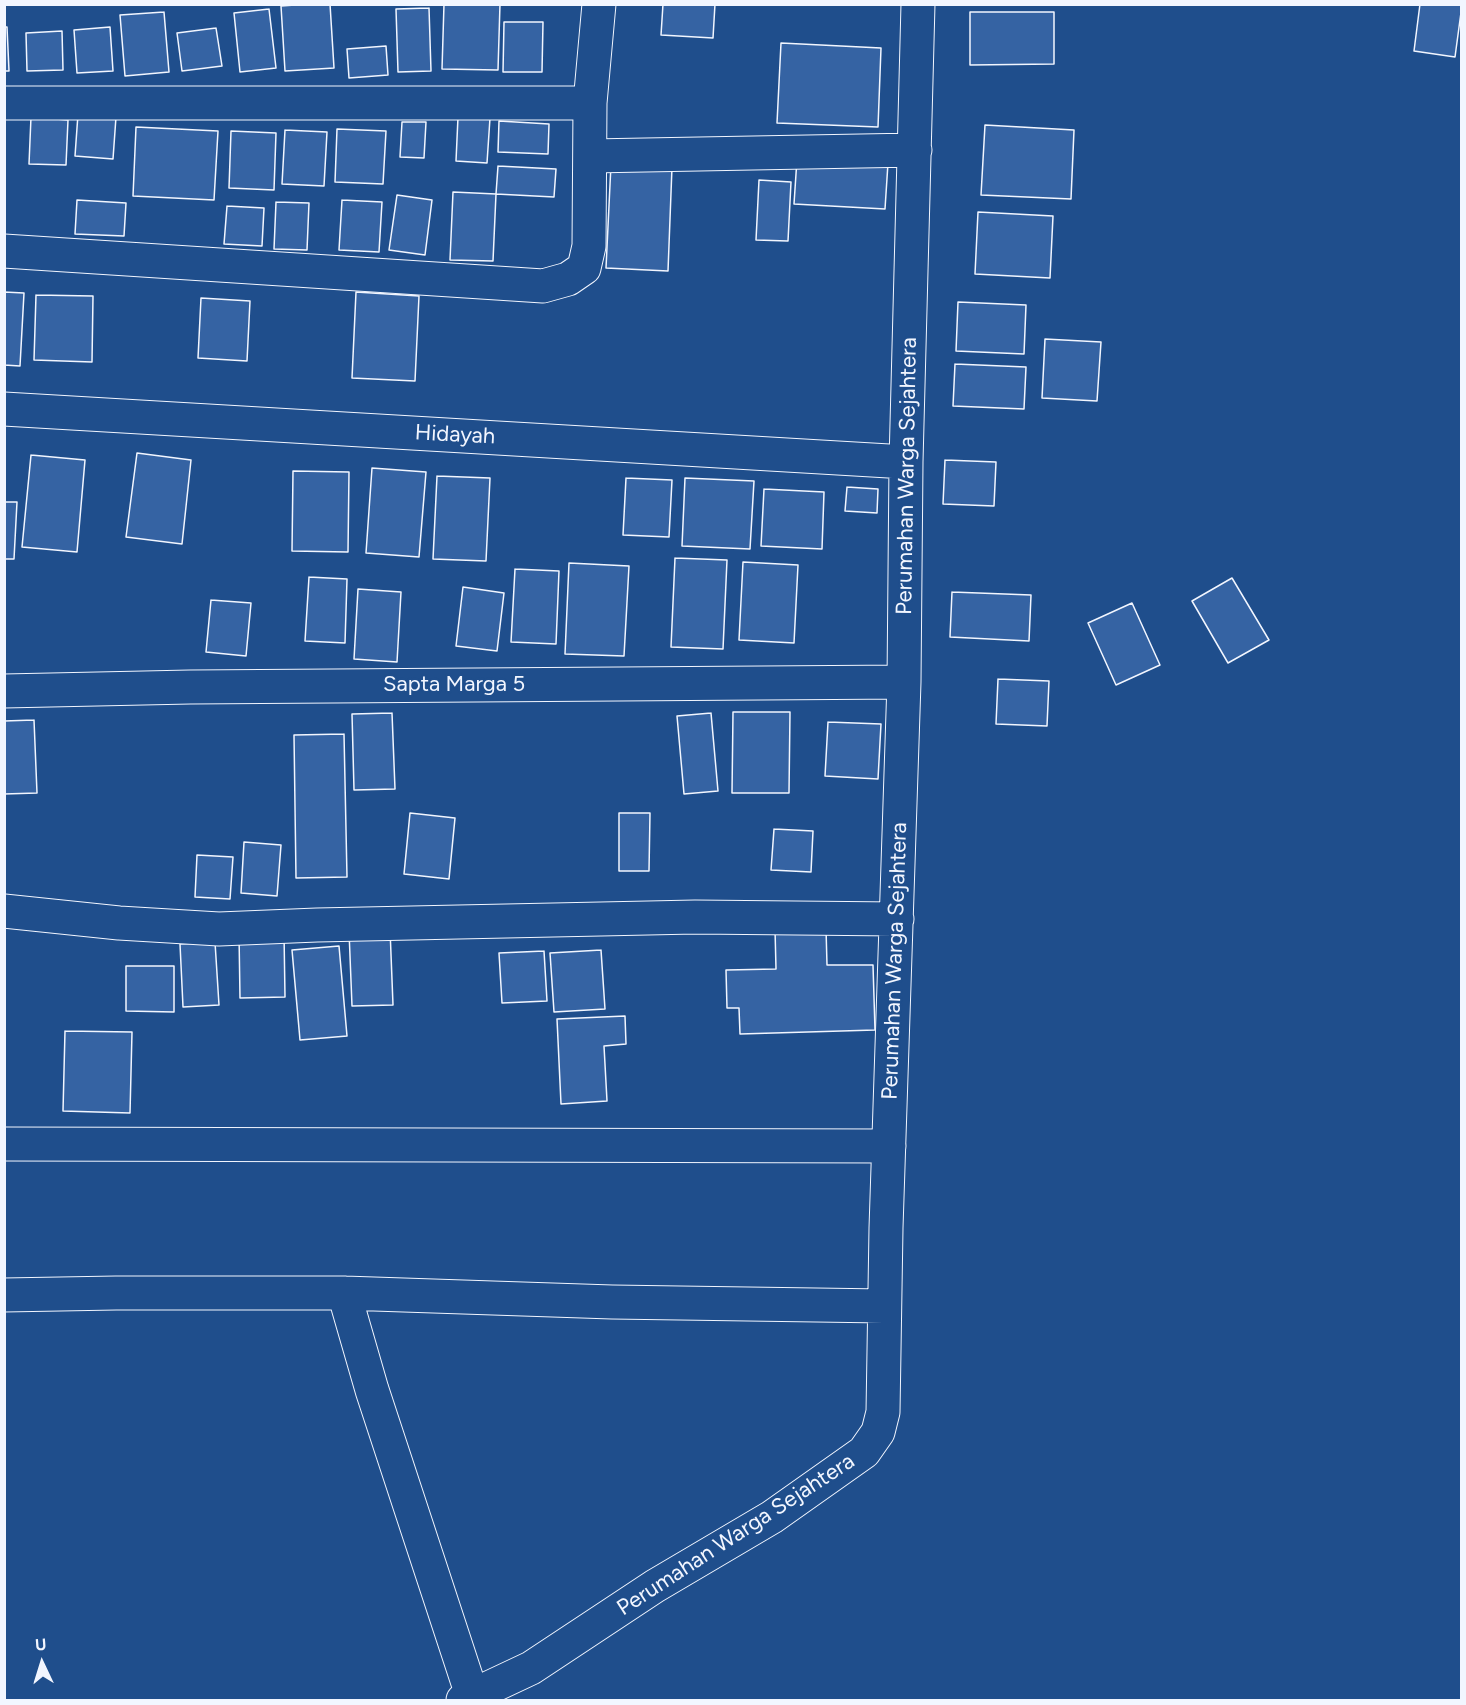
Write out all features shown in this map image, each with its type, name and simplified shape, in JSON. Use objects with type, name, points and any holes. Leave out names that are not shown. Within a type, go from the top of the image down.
[{"type":"street","points":[[4,251],[543,286],[568,279],[584,268],[589,246],[590,103],[599,4]]},
{"type":"street","name":"Perumahan Warga Sejahtera","points":[[468,1698],[531,1668],[655,1586],[772,1517],[864,1452],[878,1432],[883,1412],[884,1306],[904,682],[906,462],[918,4]]},
{"type":"street","points":[[4,103],[590,103]]},
{"type":"street","points":[[591,156],[915,150]]},
{"type":"street","name":"Hidayah","points":[[4,409],[906,462]]},
{"type":"street","name":"Sapta Marga 5","points":[[4,691],[214,687],[904,682]]},
{"type":"street","points":[[4,910],[119,922],[219,929],[695,917],[897,918]]},
{"type":"street","points":[[4,1144],[889,1146]]},
{"type":"street","points":[[4,1295],[344,1293],[612,1302],[884,1306]]},
{"type":"street","points":[[344,1293],[468,1698]]},
{"type":"building","points":[[330,4],[334,68],[285,71],[281,6]]},
{"type":"building","points":[[444,4],[500,4],[498,70],[442,69]]},
{"type":"building","points":[[663,4],[715,4],[713,38],[661,35]]},
{"type":"building","points":[[1420,4],[1462,5],[1455,57],[1414,51]]},
{"type":"building","points":[[429,8],[431,71],[398,72],[396,9]]},
{"type":"building","points":[[269,9],[276,68],[240,72],[234,13]]},
{"type":"building","points":[[164,12],[169,72],[125,76],[120,15]]},
{"type":"building","points":[[970,12],[1054,12],[1054,64],[970,65]]},
{"type":"building","points":[[504,22],[543,22],[542,72],[503,72]]},
{"type":"building","points":[[4,27],[7,27],[9,71],[4,71]]},
{"type":"building","points":[[110,27],[113,71],[77,73],[74,30]]},
{"type":"building","points":[[216,28],[222,66],[182,71],[177,33]]},
{"type":"building","points":[[62,31],[63,70],[27,71],[26,33]]},
{"type":"building","points":[[781,43],[881,48],[878,127],[777,123]]},
{"type":"building","points":[[386,46],[388,75],[349,78],[347,49]]},
{"type":"building","points":[[78,114],[116,117],[113,159],[75,156]]},
{"type":"building","points":[[31,117],[68,120],[66,165],[29,164]]},
{"type":"building","points":[[458,117],[490,118],[487,163],[456,161]]},
{"type":"building","points":[[499,121],[549,124],[548,154],[498,152]]},
{"type":"building","points":[[402,122],[426,122],[424,158],[400,157]]},
{"type":"building","points":[[985,125],[1074,130],[1071,199],[981,195]]},
{"type":"building","points":[[136,127],[218,131],[214,200],[133,196]]},
{"type":"building","points":[[337,129],[386,131],[383,184],[335,182]]},
{"type":"building","points":[[285,130],[327,132],[324,186],[282,184]]},
{"type":"building","points":[[231,131],[276,133],[274,190],[229,188]]},
{"type":"building","points":[[797,159],[888,163],[885,209],[794,204]]},
{"type":"building","points":[[611,164],[672,167],[668,271],[606,268]]},
{"type":"building","points":[[498,166],[556,169],[554,197],[496,194]]},
{"type":"building","points":[[759,180],[791,182],[788,241],[756,240]]},
{"type":"building","points":[[453,192],[496,194],[493,261],[450,260]]},
{"type":"building","points":[[397,195],[432,200],[425,255],[389,250]]},
{"type":"building","points":[[77,200],[126,203],[124,236],[75,234]]},
{"type":"building","points":[[342,200],[382,202],[379,252],[339,250]]},
{"type":"building","points":[[276,202],[309,203],[307,250],[274,249]]},
{"type":"building","points":[[227,206],[264,208],[262,246],[224,244]]},
{"type":"building","points":[[978,212],[1053,216],[1050,278],[975,274]]},
{"type":"building","points":[[4,292],[24,293],[20,366],[4,365]]},
{"type":"building","points":[[356,292],[419,296],[415,381],[352,378]]},
{"type":"building","points":[[36,295],[93,296],[92,362],[34,360]]},
{"type":"building","points":[[201,298],[250,301],[247,361],[198,358]]},
{"type":"building","points":[[958,302],[1026,305],[1024,354],[956,351]]},
{"type":"building","points":[[1045,339],[1101,342],[1097,401],[1042,398]]},
{"type":"building","points":[[955,364],[1026,367],[1024,409],[953,406]]},
{"type":"building","points":[[137,453],[191,460],[182,544],[126,537]]},
{"type":"building","points":[[31,455],[85,460],[77,552],[22,547]]},
{"type":"building","points":[[945,460],[996,462],[994,506],[943,504]]},
{"type":"building","points":[[372,468],[426,472],[419,557],[366,553]]},
{"type":"building","points":[[293,471],[349,472],[348,552],[292,551]]},
{"type":"building","points":[[437,476],[490,478],[486,561],[433,559]]},
{"type":"building","points":[[626,478],[672,480],[669,537],[623,535]]},
{"type":"building","points":[[685,478],[754,481],[750,549],[682,546]]},
{"type":"building","points":[[847,487],[878,489],[877,513],[845,511]]},
{"type":"building","points":[[764,489],[824,492],[822,549],[761,546]]},
{"type":"building","points":[[4,502],[17,502],[14,559],[4,559]]},
{"type":"building","points":[[675,558],[727,560],[723,649],[671,647]]},
{"type":"building","points":[[743,562],[798,565],[794,643],[739,640]]},
{"type":"building","points":[[569,563],[629,566],[624,656],[565,654]]},
{"type":"building","points":[[515,569],[559,571],[556,644],[511,642]]},
{"type":"building","points":[[309,577],[347,579],[345,643],[305,641]]},
{"type":"building","points":[[1232,578],[1269,640],[1228,663],[1192,601]]},
{"type":"building","points":[[463,587],[504,593],[497,651],[456,646]]},
{"type":"building","points":[[358,589],[401,592],[397,662],[354,659]]},
{"type":"building","points":[[952,592],[1031,595],[1029,641],[950,637]]},
{"type":"building","points":[[211,600],[251,603],[246,656],[206,652]]},
{"type":"building","points":[[1132,603],[1160,665],[1116,685],[1088,623]]},
{"type":"building","points":[[998,679],[1049,681],[1047,726],[996,724]]},
{"type":"building","points":[[733,712],[790,712],[789,793],[732,793]]},
{"type":"building","points":[[392,713],[395,789],[354,790],[352,714]]},
{"type":"building","points":[[711,713],[718,791],[684,794],[677,716]]},
{"type":"building","points":[[34,720],[37,793],[4,794],[4,721]]},
{"type":"building","points":[[828,722],[881,724],[878,779],[825,776]]},
{"type":"building","points":[[344,734],[347,877],[296,878],[294,735]]},
{"type":"building","points":[[410,813],[455,818],[449,879],[404,874]]},
{"type":"building","points":[[619,813],[650,813],[649,871],[619,871]]},
{"type":"building","points":[[774,829],[813,831],[811,872],[771,870]]},
{"type":"building","points":[[244,842],[281,845],[277,896],[241,893]]},
{"type":"building","points":[[197,855],[233,857],[230,899],[195,897]]},
{"type":"building","points":[[826,928],[827,965],[873,965],[875,1030],[740,1034],[739,1008],[727,1008],[726,970],[776,969],[775,929]]},
{"type":"building","points":[[390,929],[393,1005],[352,1006],[349,931]]},
{"type":"building","points":[[284,933],[285,997],[240,998],[239,934]]},
{"type":"building","points":[[215,942],[219,1005],[183,1007],[180,944]]},
{"type":"building","points":[[339,946],[347,1036],[300,1040],[292,950]]},
{"type":"building","points":[[601,950],[605,1009],[554,1012],[550,953]]},
{"type":"building","points":[[544,951],[547,1001],[502,1003],[499,953]]},
{"type":"building","points":[[126,966],[174,966],[174,1012],[126,1011]]},
{"type":"building","points":[[625,1016],[626,1044],[604,1046],[607,1101],[561,1104],[557,1019]]},
{"type":"building","points":[[65,1031],[132,1032],[130,1113],[63,1111]]}]
